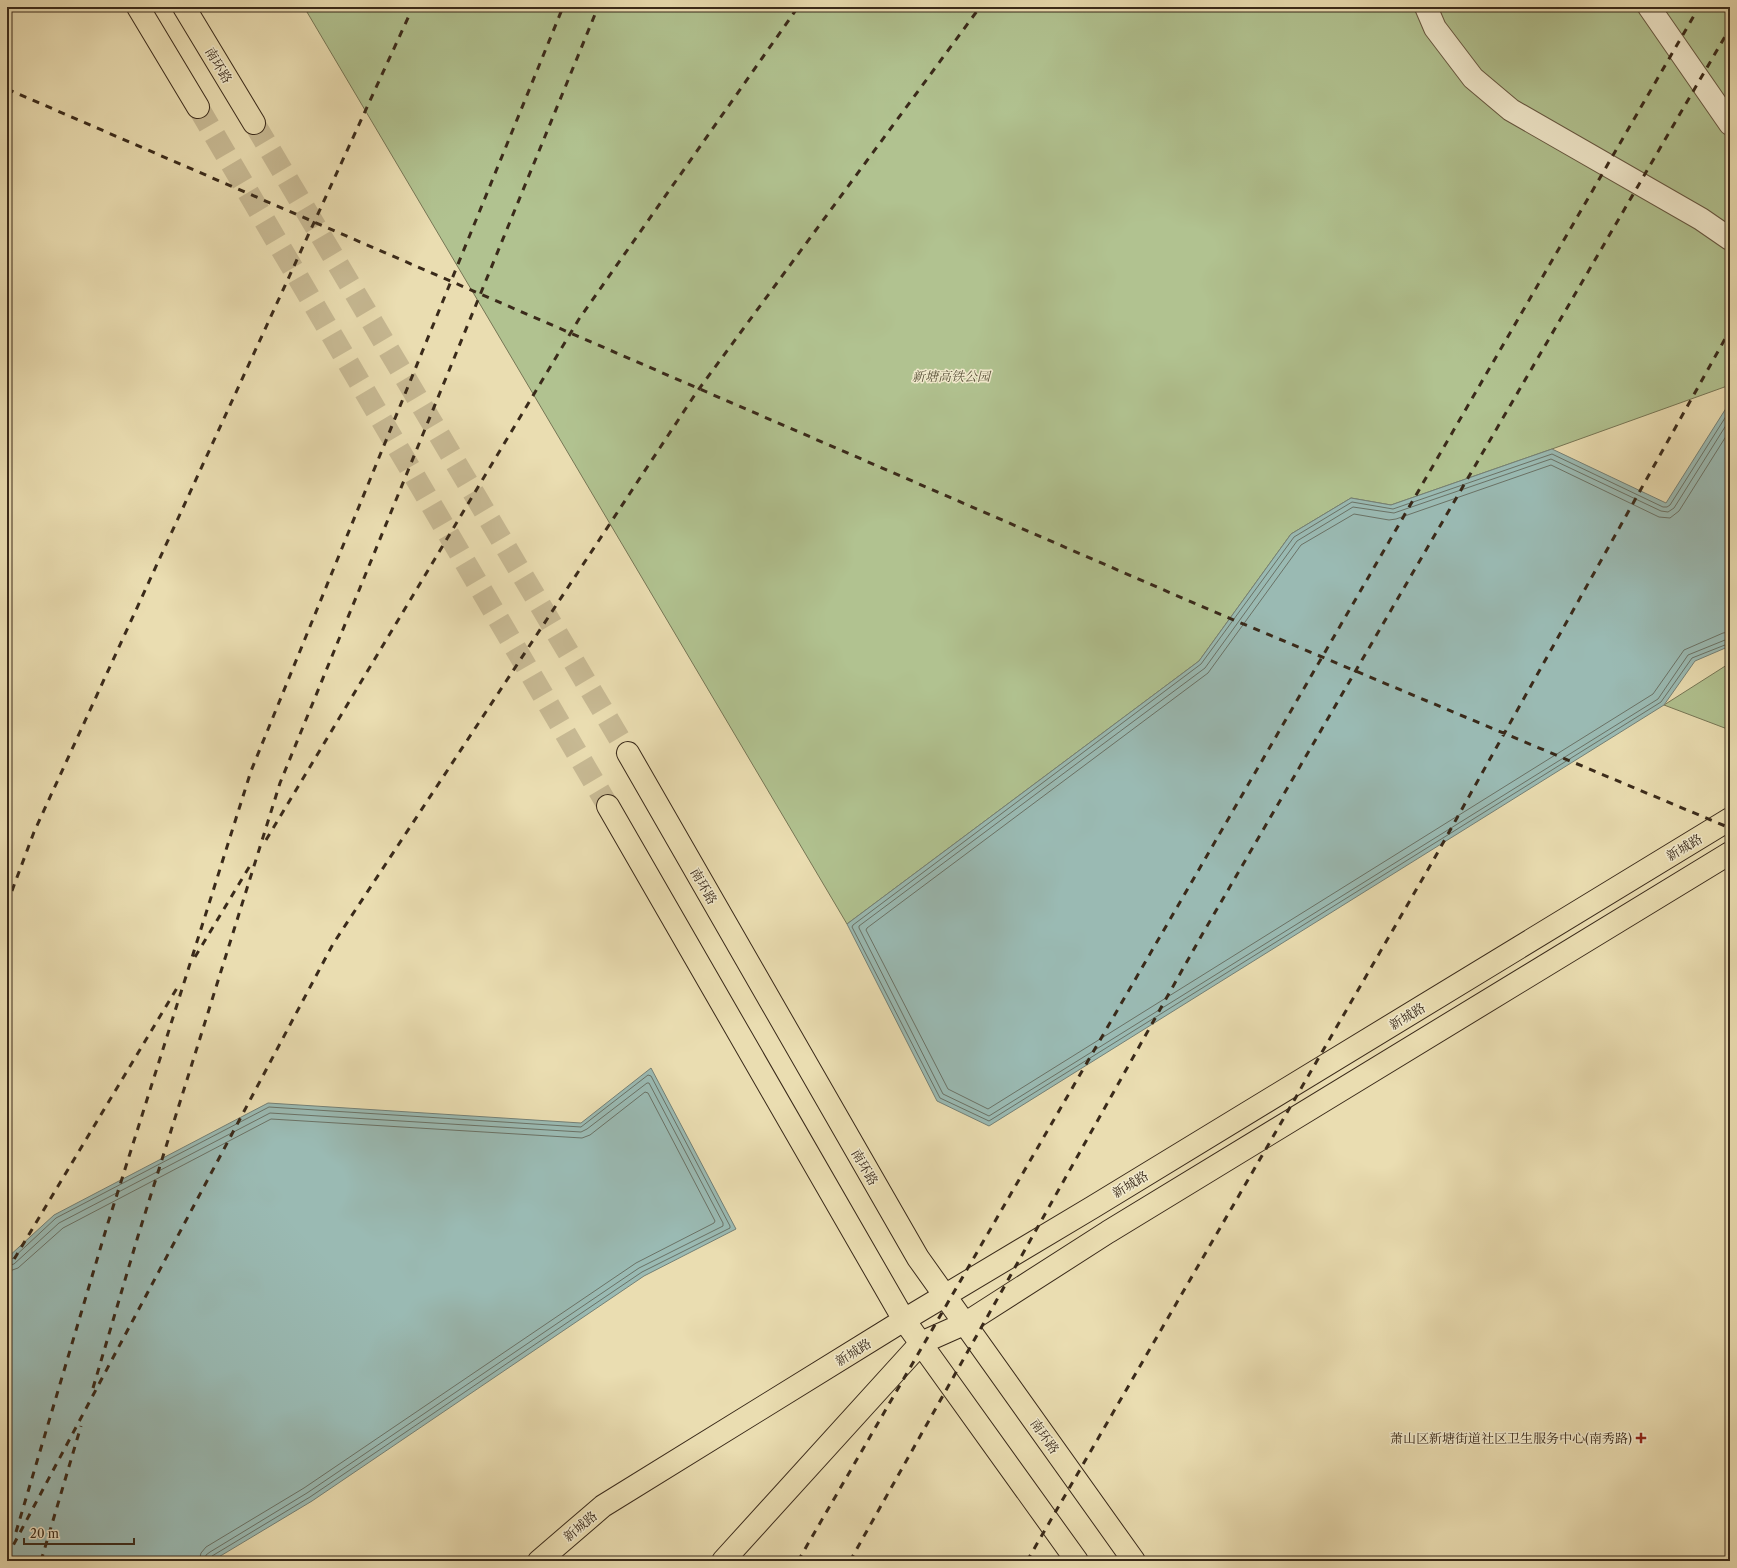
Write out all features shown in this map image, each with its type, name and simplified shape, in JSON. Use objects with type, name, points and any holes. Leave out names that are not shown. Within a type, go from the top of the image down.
[{"type":"main road","points":[[138,7],[198,107]]},
{"type":"main road","name":"南环路","points":[[184,7],[254,123]]},
{"type":"main road","name":"南环路","points":[[628,753],[918,1258],[966,1323],[1134,1561]]},
{"type":"main road","points":[[608,806],[904,1320],[1077,1561]]},
{"type":"main road","name":"新城路","points":[[539,1561],[603,1506],[945,1295],[1093,1207],[1730,819]]},
{"type":"main road","points":[[723,1561],[921,1343],[966,1323],[1108,1232],[1730,853]]},
{"type":"street","points":[[1426,7],[1435,28],[1473,78],[1511,110],[1701,219],[1730,239]]},
{"type":"street","points":[[1649,7],[1730,124]]},
{"type":"green space","name":"新塘高铁公园","points":[[304,7],[1730,7],[1730,385],[1391,505],[1351,498],[1291,534],[1199,661],[847,924]]},
{"type":"green space","points":[[1730,663],[1730,730],[1664,705]]},
{"type":"water","points":[[1730,402],[1730,646],[1695,661],[1664,705],[989,1126],[937,1101],[847,924],[1199,661],[1291,534],[1351,498],[1391,505],[1552,449],[1666,503]]},
{"type":"water","points":[[651,1068],[736,1229],[644,1276],[312,1501],[212,1561],[7,1561],[7,1258],[54,1215],[268,1103],[581,1123]]},
{"type":"tunnel","points":[[198,107],[608,806]]},
{"type":"tunnel","points":[[254,123],[628,753]]},
{"type":"railway","points":[[7,904],[34,832],[413,7]]},
{"type":"railway","points":[[16,1532],[107,1226],[251,771],[563,7]]},
{"type":"railway","points":[[93,1388],[138,1236],[280,783],[598,7]]},
{"type":"railway","points":[[266,840],[579,319],[798,7]]},
{"type":"railway","points":[[7,1557],[333,944],[696,393],[980,7]]},
{"type":"railway","points":[[798,1561],[1699,7]]},
{"type":"railway","points":[[850,1561],[1203,933],[1730,28]]},
{"type":"railway","points":[[7,89],[1210,610],[1730,828]]},
{"type":"railway","points":[[1027,1561],[1434,859],[1730,330]]},
{"type":"railway","points":[[195,957],[251,864]]},
{"type":"railway","points":[[7,1271],[180,983]]},
{"type":"railway","points":[[41,1561],[81,1426]]},
{"type":"place","name":"萧山区新塘街道社区卫生服务中心(南秀路)","points":[[1641,1438]]}]
